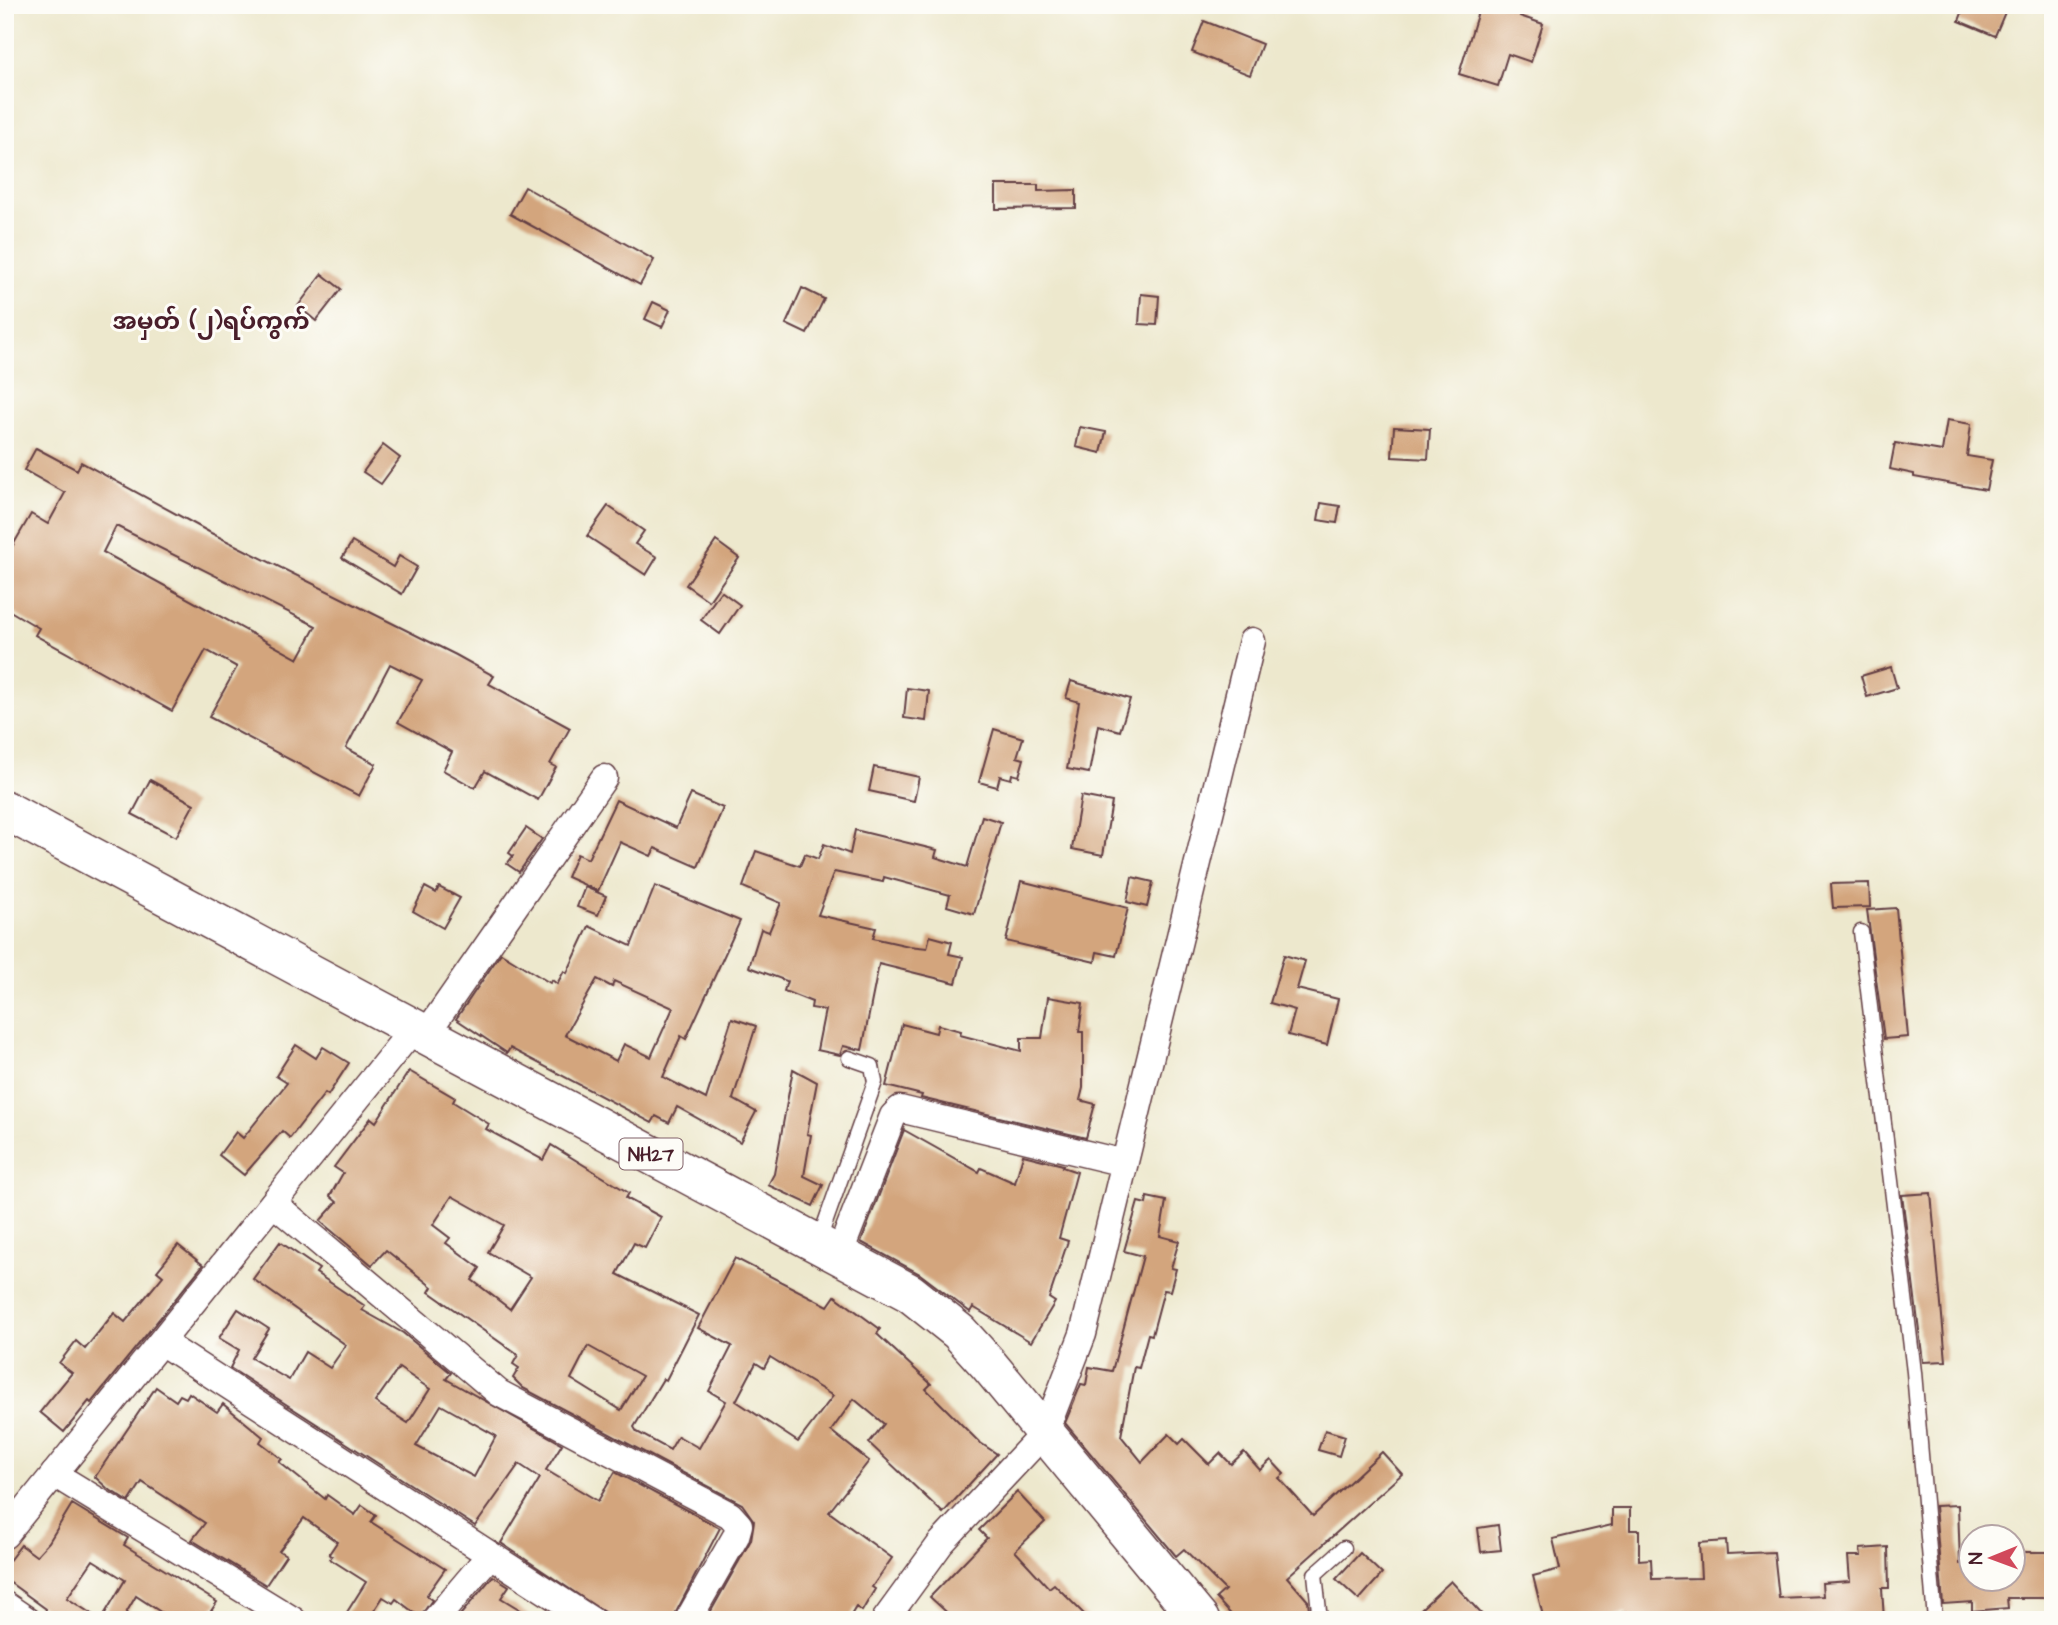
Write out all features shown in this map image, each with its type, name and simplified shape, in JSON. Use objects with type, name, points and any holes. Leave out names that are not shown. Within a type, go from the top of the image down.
[{"type":"highway","name":"NH27","points":[[5,810],[910,1293],[959,1332],[1200,1620]]},
{"type":"street","points":[[885,1620],[941,1543],[1045,1432],[1083,1334],[1252,641]]},
{"type":"street","points":[[5,1535],[273,1203],[420,1031],[604,778]]},
{"type":"street","points":[[828,1249],[893,1116],[900,1109],[1124,1163]]},
{"type":"street","points":[[273,1203],[499,1393],[730,1515],[739,1525],[736,1536],[688,1620]]},
{"type":"street","points":[[160,1342],[591,1620]]},
{"type":"street","points":[[54,1474],[253,1610],[293,1620]]},
{"type":"street","points":[[435,1620],[490,1555]]},
{"type":"street","points":[[5,1605],[27,1620]]},
{"type":"lane","points":[[1861,932],[1914,1372],[1935,1620]]},
{"type":"lane","points":[[828,1249],[875,1082],[872,1066],[849,1058]]},
{"type":"lane","points":[[1320,1620],[1315,1574],[1344,1548]]},
{"type":"building","points":[[1480,5],[1523,5],[1520,16],[1543,24],[1531,62],[1508,54],[1498,86],[1459,74]]},
{"type":"building","points":[[1965,5],[2008,5],[1995,36],[1959,21]]},
{"type":"building","points":[[1204,21],[1262,44],[1250,75],[1192,52]]},
{"type":"building","points":[[996,185],[1038,185],[1038,191],[1076,190],[1076,208],[996,209]]},
{"type":"building","points":[[525,187],[654,260],[640,285],[510,214]]},
{"type":"building","points":[[322,274],[341,289],[316,321],[298,306]]},
{"type":"building","points":[[802,288],[824,299],[807,334],[786,324]]},
{"type":"building","points":[[1141,294],[1159,296],[1157,325],[1139,324]]},
{"type":"building","points":[[653,302],[670,310],[662,327],[645,319]]},
{"type":"building","points":[[1947,420],[1971,424],[1967,456],[1992,460],[1986,490],[1914,477],[1914,474],[1890,469],[1895,443],[1942,451]]},
{"type":"building","points":[[1080,427],[1106,432],[1101,453],[1076,447]]},
{"type":"building","points":[[1394,427],[1430,429],[1428,459],[1392,457]]},
{"type":"building","points":[[383,445],[400,458],[381,484],[363,472]]},
{"type":"building","points":[[36,448],[77,470],[81,462],[211,533],[494,676],[489,684],[570,728],[550,764],[556,767],[538,800],[485,771],[475,788],[443,770],[452,752],[398,722],[422,680],[390,664],[346,748],[376,764],[359,796],[209,717],[237,667],[206,650],[172,711],[35,635],[39,628],[5,608],[5,559],[31,514],[48,524],[65,493],[24,470]],"holes":[[[116,526],[316,626],[298,659],[103,552]]]},
{"type":"building","points":[[1321,503],[1340,506],[1337,523],[1318,520]]},
{"type":"building","points":[[608,506],[644,531],[635,544],[657,557],[646,575],[587,536]]},
{"type":"building","points":[[716,541],[739,558],[709,601],[686,585]]},
{"type":"building","points":[[352,542],[393,567],[399,556],[417,567],[402,594],[342,558]]},
{"type":"building","points":[[721,591],[740,605],[720,634],[701,620]]},
{"type":"building","points":[[1891,667],[1897,688],[1867,697],[1861,676]]},
{"type":"building","points":[[1071,681],[1130,699],[1120,731],[1098,725],[1089,773],[1067,769],[1079,702],[1066,698]]},
{"type":"building","points":[[907,688],[929,691],[926,721],[904,718]]},
{"type":"building","points":[[994,729],[1023,738],[1017,757],[1024,759],[1019,776],[1012,774],[1011,779],[1000,776],[997,787],[979,782]]},
{"type":"building","points":[[874,767],[919,777],[914,801],[869,791]]},
{"type":"building","points":[[150,780],[194,804],[176,837],[132,814]]},
{"type":"building","points":[[691,794],[723,808],[698,867],[655,848],[651,856],[620,842],[598,891],[567,877],[577,854],[588,859],[616,800],[676,828]]},
{"type":"building","points":[[1081,796],[1112,802],[1103,855],[1072,849]]},
{"type":"building","points":[[982,816],[1001,822],[974,914],[947,906],[950,895],[884,877],[883,882],[834,872],[818,915],[876,928],[873,938],[909,946],[927,948],[930,936],[952,942],[949,954],[963,957],[956,983],[879,964],[862,1050],[843,1046],[840,1055],[817,1050],[825,1010],[811,1008],[812,1002],[784,991],[787,981],[749,967],[761,929],[769,932],[781,903],[743,887],[756,851],[800,866],[805,854],[818,859],[824,844],[850,854],[855,830],[937,850],[935,857],[967,867]]},
{"type":"building","points":[[526,828],[542,839],[519,872],[507,864],[513,856],[509,853]]},
{"type":"building","points":[[1132,877],[1153,882],[1147,907],[1127,902]]},
{"type":"building","points":[[1021,881],[1128,908],[1116,956],[1097,952],[1095,962],[1006,941]]},
{"type":"building","points":[[1869,883],[1870,907],[1833,908],[1831,884]]},
{"type":"building","points":[[655,886],[740,921],[686,1039],[681,1036],[663,1077],[706,1099],[732,1018],[756,1026],[733,1099],[756,1112],[740,1142],[677,1107],[669,1123],[656,1116],[652,1123],[510,1048],[507,1053],[456,1019],[501,953],[550,983],[552,980],[557,984],[564,971],[567,973],[589,926],[631,946]],"holes":[[[597,979],[612,987],[614,981],[673,1008],[651,1057],[624,1044],[616,1061],[565,1035]]]},
{"type":"building","points":[[425,887],[436,893],[439,887],[460,898],[443,928],[413,911]]},
{"type":"building","points":[[585,887],[606,896],[598,915],[577,907]]},
{"type":"building","points":[[1896,908],[1908,1037],[1884,1039],[1867,910]]},
{"type":"building","points":[[1284,955],[1305,961],[1297,989],[1338,999],[1327,1045],[1288,1035],[1295,1010],[1270,1003]]},
{"type":"building","points":[[1048,997],[1083,1003],[1079,1032],[1083,1032],[1083,1088],[1080,1100],[1095,1104],[1086,1138],[921,1098],[922,1095],[886,1086],[902,1024],[936,1033],[938,1025],[961,1031],[960,1035],[1021,1051],[1021,1038],[1042,1038]]},
{"type":"building","points":[[296,1045],[316,1058],[323,1047],[349,1063],[328,1095],[325,1093],[290,1138],[282,1131],[244,1175],[219,1155],[236,1132],[243,1138],[287,1083],[276,1076]]},
{"type":"building","points":[[793,1069],[817,1082],[807,1134],[811,1135],[804,1176],[823,1185],[813,1206],[768,1185],[774,1174]]},
{"type":"building","points":[[409,1071],[455,1098],[453,1102],[489,1124],[486,1129],[543,1160],[551,1145],[629,1193],[626,1198],[661,1217],[645,1248],[634,1243],[617,1274],[699,1315],[666,1380],[663,1379],[634,1427],[637,1432],[670,1450],[678,1436],[699,1448],[726,1401],[709,1391],[732,1346],[698,1328],[735,1258],[828,1306],[835,1296],[880,1329],[877,1334],[931,1384],[926,1389],[979,1442],[997,1454],[943,1513],[869,1443],[884,1424],[854,1399],[831,1431],[869,1461],[829,1512],[892,1558],[872,1587],[875,1589],[862,1611],[856,1607],[848,1620],[706,1620],[751,1540],[754,1521],[742,1504],[523,1388],[513,1378],[519,1368],[513,1364],[518,1355],[429,1292],[432,1287],[386,1250],[372,1265],[320,1221],[337,1202],[330,1196],[343,1173],[334,1167],[371,1118],[376,1122]],"holes":[[[452,1196],[504,1225],[488,1252],[531,1277],[510,1309],[472,1280],[480,1268],[446,1243],[450,1238],[433,1225]],[[588,1346],[642,1376],[621,1410],[571,1379]],[[770,1357],[833,1396],[798,1442],[736,1401],[756,1363],[764,1368]]]},
{"type":"building","points":[[904,1130],[979,1172],[981,1168],[1015,1183],[1023,1155],[1063,1165],[1062,1167],[1077,1172],[1059,1238],[1068,1241],[1049,1298],[1055,1302],[1031,1342],[973,1307],[970,1312],[920,1274],[861,1242]]},
{"type":"building","points":[[1931,1193],[1946,1361],[1923,1362],[1902,1195]]},
{"type":"building","points":[[1147,1197],[1166,1201],[1160,1236],[1179,1241],[1171,1268],[1176,1269],[1170,1291],[1164,1290],[1152,1335],[1148,1334],[1139,1368],[1134,1367],[1121,1436],[1142,1462],[1169,1434],[1179,1444],[1184,1439],[1209,1464],[1220,1453],[1231,1464],[1244,1452],[1260,1470],[1271,1460],[1284,1474],[1279,1478],[1313,1516],[1382,1452],[1402,1474],[1287,1577],[1308,1601],[1309,1610],[1298,1620],[1236,1620],[1216,1598],[1225,1590],[1184,1549],[1176,1556],[1065,1423],[1081,1384],[1086,1385],[1089,1367],[1112,1371],[1143,1256],[1124,1251],[1138,1202],[1146,1204]]},
{"type":"building","points":[[280,1242],[319,1269],[316,1273],[365,1306],[362,1310],[403,1333],[451,1373],[446,1379],[562,1444],[546,1470],[598,1501],[615,1472],[720,1528],[672,1620],[616,1620],[501,1543],[540,1478],[519,1464],[475,1526],[230,1368],[239,1350],[219,1338],[238,1309],[269,1329],[251,1358],[289,1380],[305,1352],[330,1368],[346,1345],[253,1279]],"holes":[[[399,1368],[430,1389],[408,1423],[375,1402]],[[441,1405],[496,1436],[474,1477],[416,1446]]]},
{"type":"building","points":[[178,1245],[203,1265],[91,1403],[89,1401],[64,1432],[40,1412],[72,1373],[59,1363],[76,1341],[85,1349],[114,1313],[125,1322],[163,1276],[157,1271]]},
{"type":"building","points":[[156,1387],[176,1401],[180,1395],[186,1398],[189,1393],[217,1412],[223,1404],[263,1437],[260,1442],[282,1459],[279,1462],[325,1499],[327,1495],[355,1515],[362,1505],[376,1515],[371,1522],[445,1569],[426,1596],[432,1600],[420,1617],[396,1599],[393,1603],[383,1597],[368,1620],[342,1620],[366,1582],[330,1559],[332,1556],[329,1554],[337,1542],[304,1518],[279,1551],[286,1555],[266,1585],[192,1540],[205,1523],[142,1482],[129,1502],[107,1488],[95,1477]]},
{"type":"building","points":[[1325,1430],[1345,1436],[1339,1456],[1318,1450]]},
{"type":"building","points":[[1017,1492],[1045,1522],[1015,1551],[1049,1588],[1054,1584],[1090,1620],[955,1620],[930,1597],[987,1538],[979,1530]]},
{"type":"building","points":[[72,1504],[128,1538],[124,1545],[217,1602],[205,1620],[173,1620],[136,1596],[122,1620],[101,1620],[43,1620],[46,1609],[5,1579],[5,1566],[21,1545],[36,1556],[49,1542]],"holes":[[[93,1560],[125,1580],[101,1620],[67,1598]]]},
{"type":"building","points":[[1958,1505],[1956,1594],[2026,1594],[2026,1552],[2053,1552],[2053,1598],[2007,1598],[2008,1608],[1972,1611],[1972,1602],[1943,1604],[1935,1506]]},
{"type":"building","points":[[1612,1508],[1630,1508],[1630,1530],[1639,1530],[1639,1560],[1651,1559],[1652,1579],[1701,1578],[1699,1543],[1726,1541],[1727,1554],[1774,1552],[1779,1598],[1823,1596],[1822,1583],[1850,1581],[1848,1556],[1861,1556],[1860,1549],[1888,1547],[1889,1588],[1882,1588],[1884,1620],[1625,1620],[1625,1612],[1595,1620],[1544,1620],[1533,1576],[1560,1569],[1553,1539],[1612,1525]]},
{"type":"building","points":[[1498,1525],[1501,1550],[1481,1552],[1478,1528]]},
{"type":"building","points":[[1360,1553],[1382,1574],[1359,1600],[1336,1579]]},
{"type":"building","points":[[493,1576],[509,1586],[501,1598],[537,1620],[456,1620]]},
{"type":"building","points":[[1451,1581],[1487,1620],[1409,1620]]},
{"type":"district","name":"အမှတ် (၂)ရပ်ကွက်","points":[[211,321]]}]
